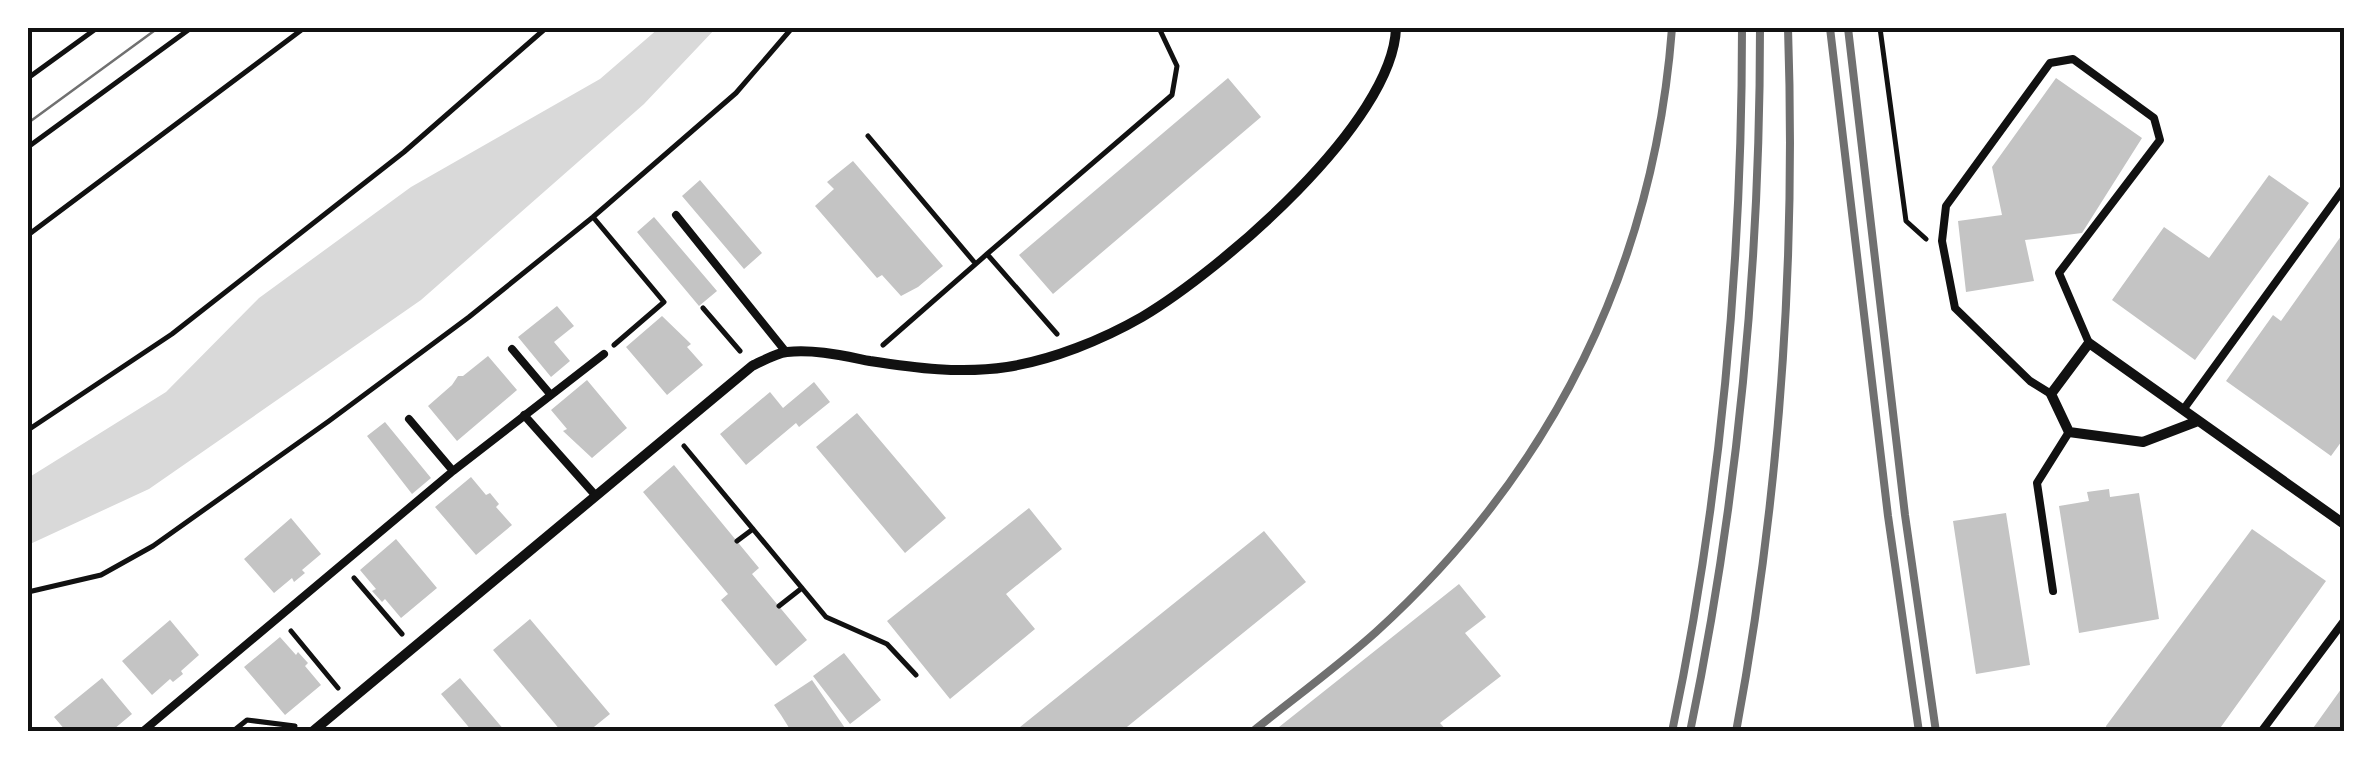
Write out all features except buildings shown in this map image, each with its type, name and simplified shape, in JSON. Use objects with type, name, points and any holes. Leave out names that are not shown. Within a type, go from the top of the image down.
[{"type":"street","points":[[314,730],[752,366],[786,352],[837,354],[932,370],[1006,367],[1071,350],[1141,318],[1186,287],[1275,210],[1346,138],[1374,97],[1396,46],[1396,28]]},
{"type":"street","points":[[2198,421],[2143,442],[2069,432],[2051,394],[2089,343],[2344,524]]},
{"type":"lane","points":[[2051,394],[2030,381],[1956,308],[1942,241],[1946,206],[2050,63],[2073,59],[2154,118],[2160,140],[2059,273],[2089,343]]},
{"type":"lane","points":[[2183,410],[2344,188]]},
{"type":"lane","points":[[676,215],[786,352]]},
{"type":"lane","points":[[512,350],[550,394]]},
{"type":"lane","points":[[142,732],[453,471],[604,354]]},
{"type":"lane","points":[[524,415],[596,496]]},
{"type":"lane","points":[[408,419],[453,471]]},
{"type":"lane","points":[[2053,591],[2037,483],[2069,432]]},
{"type":"lane","points":[[2261,732],[2344,621]]},
{"type":"path","points":[[28,78],[97,28]]},
{"type":"path","points":[[28,147],[191,28]]},
{"type":"path","points":[[28,235],[304,28]]},
{"type":"path","points":[[28,430],[172,334],[404,152],[546,28]]},
{"type":"path","points":[[28,592],[101,575],[153,546],[454,328],[593,217],[736,93],[792,28]]},
{"type":"path","points":[[865,360],[1172,95],[1176,66],[1159,28]]},
{"type":"path","points":[[1880,28],[1906,220],[1930,242],[1942,241]]},
{"type":"path","points":[[868,136],[976,262]]},
{"type":"path","points":[[593,217],[664,302],[604,354]]},
{"type":"path","points":[[987,254],[1071,350]]},
{"type":"path","points":[[703,308],[752,366]]},
{"type":"path","points":[[672,432],[826,618],[887,644],[916,676]]},
{"type":"path","points":[[737,542],[753,530]]},
{"type":"path","points":[[342,564],[414,648]]},
{"type":"path","points":[[778,606],[802,588]]},
{"type":"path","points":[[279,617],[349,701]]},
{"type":"path","points":[[232,732],[247,720],[314,730]]},
{"type":"shaded area","points":[[659,28],[716,28],[644,104],[421,300],[149,489],[28,545],[28,478],[166,392],[259,298],[411,187],[600,79]]},
{"type":"tram line","points":[[28,123],[158,28]]},
{"type":"railway","points":[[1252,732],[1361,645],[1439,570],[1494,503],[1543,433],[1584,359],[1617,281],[1643,200],[1661,116],[1672,28]]},
{"type":"railway","points":[[1672,732],[1704,557],[1725,382],[1738,205],[1742,28]]},
{"type":"railway","points":[[1690,732],[1721,557],[1743,382],[1756,205],[1760,28]]},
{"type":"railway","points":[[1736,732],[1763,557],[1781,381],[1789,204],[1788,28]]},
{"type":"railway","points":[[1830,28],[1888,516],[1919,732]]},
{"type":"railway","points":[[1848,28],[1905,515],[1936,732]]}]
